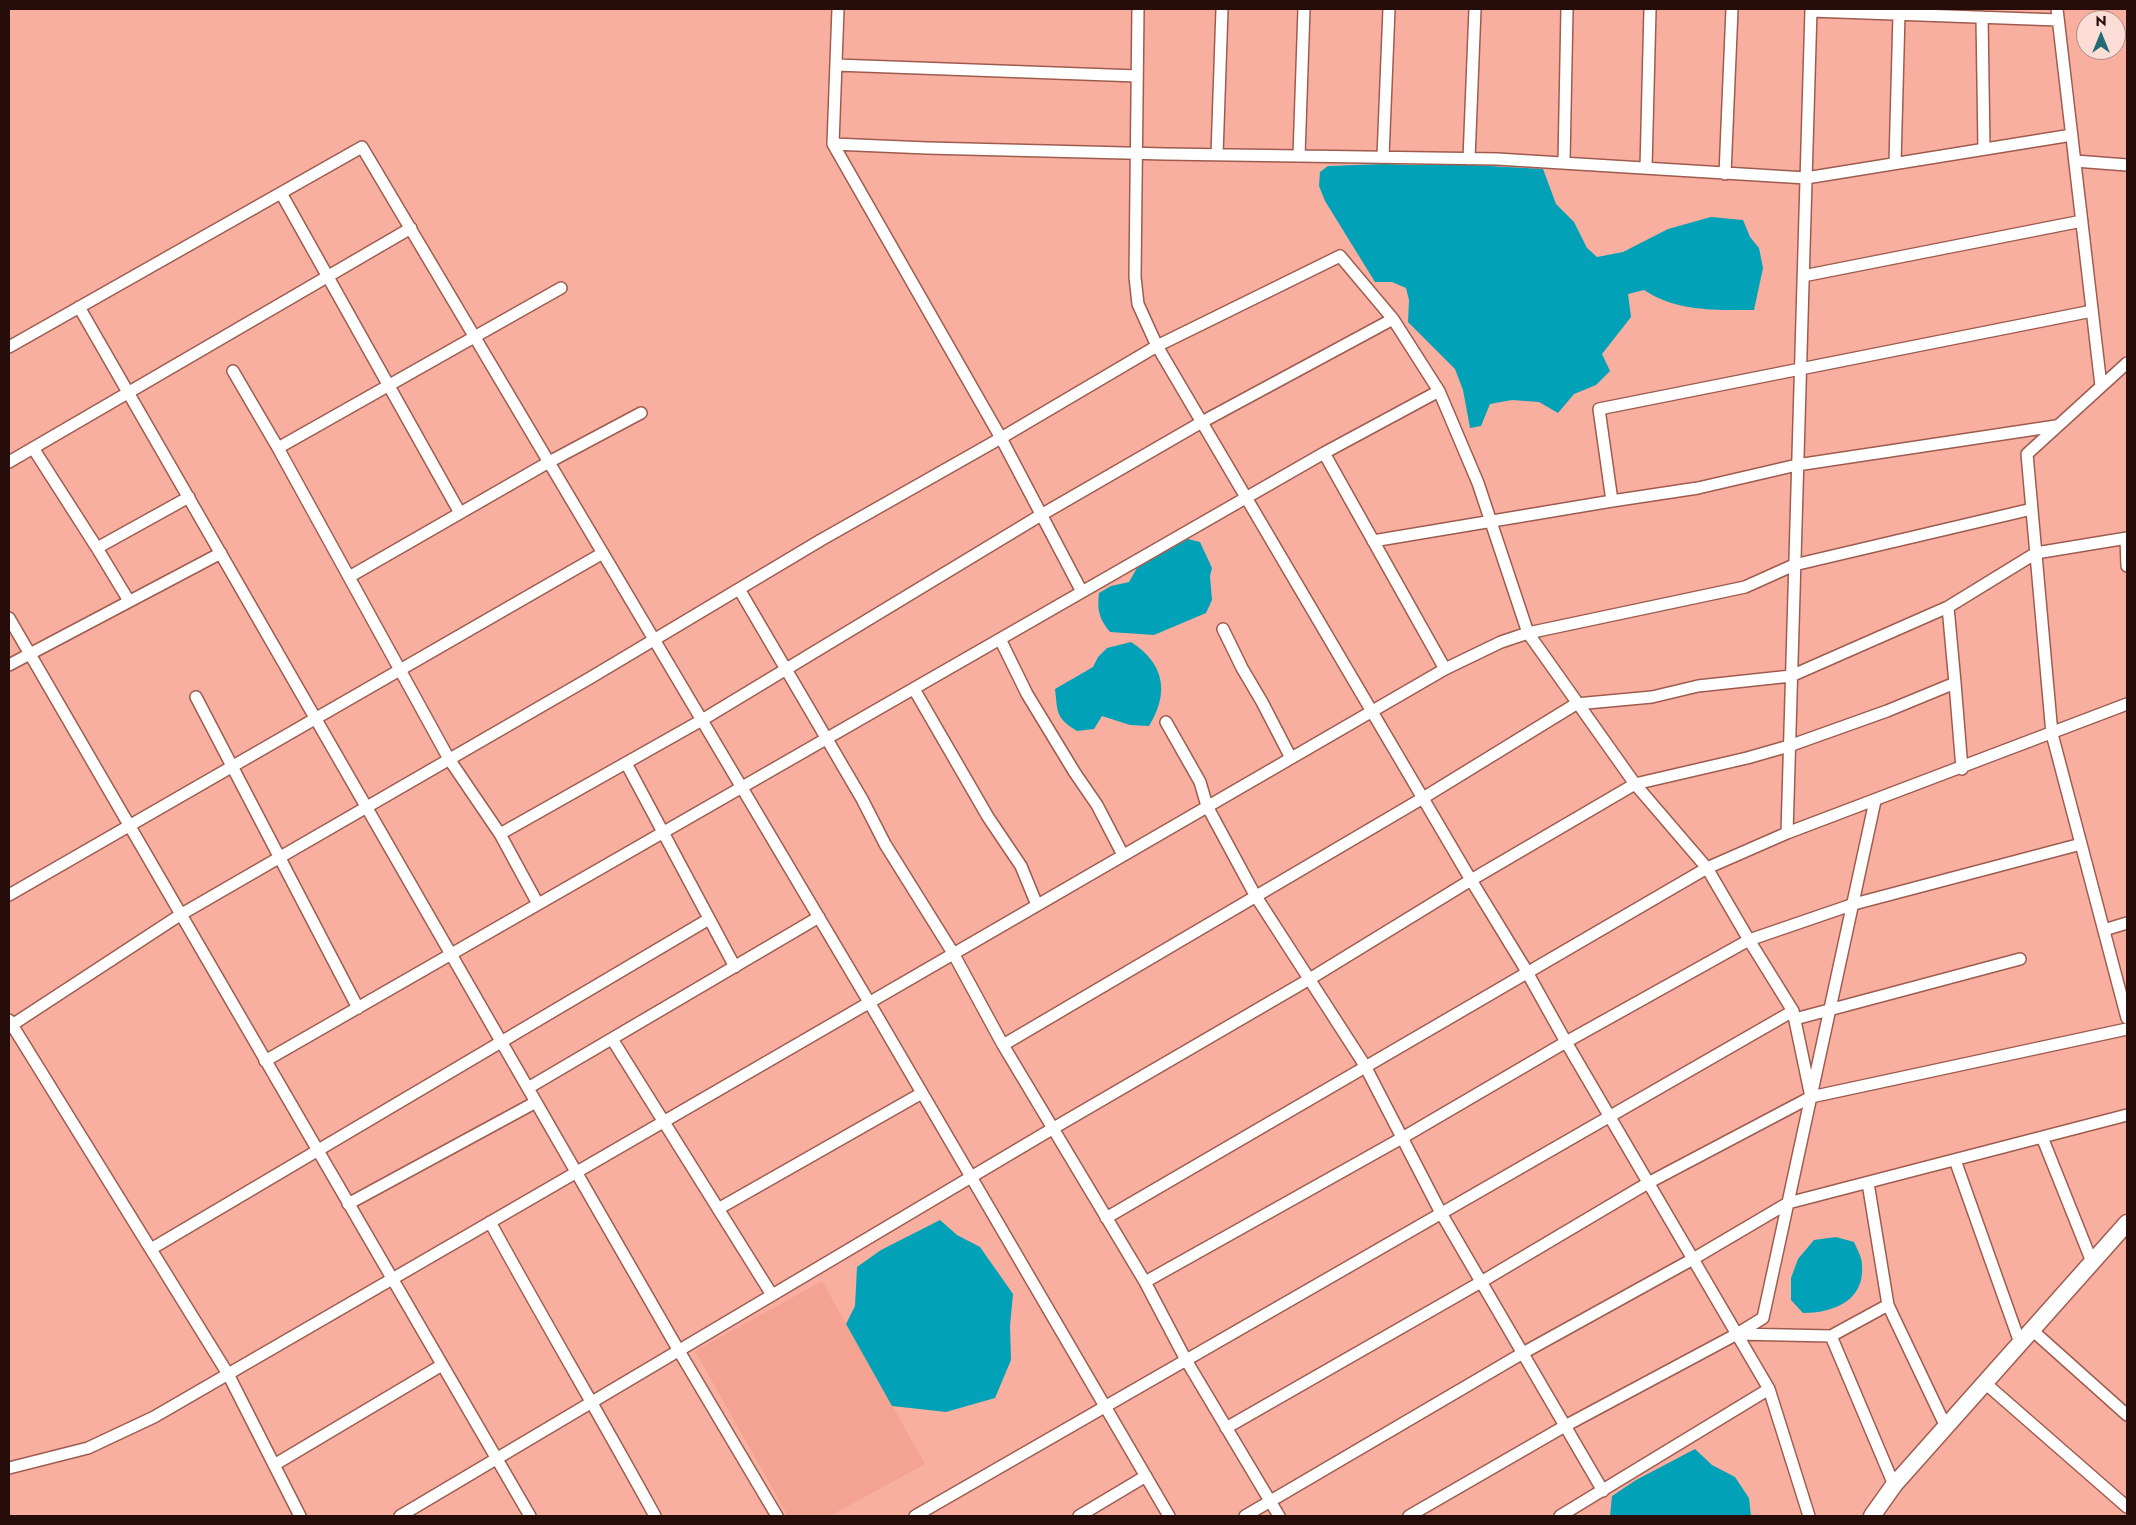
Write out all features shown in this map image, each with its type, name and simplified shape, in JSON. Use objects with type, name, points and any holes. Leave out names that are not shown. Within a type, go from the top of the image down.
[{"type":"highway","points":[[1877,1514],[1894,1485],[2127,1223]]},
{"type":"street","points":[[838,9],[834,144],[1001,438],[1082,592]]},
{"type":"street","points":[[1138,9],[1135,153],[1135,278],[1138,304],[1157,346],[1527,973],[1769,1389],[1809,1516]]},
{"type":"street","points":[[1217,155],[1222,9]]},
{"type":"street","points":[[1299,156],[1304,9]]},
{"type":"street","points":[[1383,157],[1389,9]]},
{"type":"street","points":[[1470,159],[1475,9]]},
{"type":"street","points":[[1564,162],[1567,9]]},
{"type":"street","points":[[1646,168],[1650,9]]},
{"type":"street","points":[[1724,174],[1732,9]]},
{"type":"street","points":[[1787,833],[1811,10],[1982,17],[2057,14],[2101,386]]},
{"type":"street","points":[[1895,164],[1899,14]]},
{"type":"street","points":[[1982,17],[1984,149]]},
{"type":"street","points":[[836,65],[1137,76]]},
{"type":"street","points":[[834,144],[927,148],[1564,162],[1806,178],[2072,135]]},
{"type":"street","points":[[9,347],[362,147],[819,917],[1169,1516]]},
{"type":"street","points":[[2075,161],[2127,165]]},
{"type":"street","points":[[281,193],[460,513]]},
{"type":"street","points":[[1803,276],[2082,221]]},
{"type":"street","points":[[9,462],[410,228]]},
{"type":"street","points":[[300,1516],[228,1374],[11,1022],[180,915],[1157,346],[1340,256],[1393,320],[1439,391],[1478,483],[1528,633],[1576,704],[1635,784],[1708,868],[1794,1015],[1811,1097]]},
{"type":"street","points":[[278,448],[561,288]]},
{"type":"street","points":[[79,307],[679,1351],[776,1516]]},
{"type":"street","points":[[1612,501],[1600,409],[1800,371],[2092,311]]},
{"type":"street","points":[[500,834],[702,720],[1041,515],[1202,422],[1393,320]]},
{"type":"street","points":[[2127,363],[2027,454],[2052,734],[2127,1018]]},
{"type":"street","points":[[233,371],[278,448],[449,759],[500,834],[538,904]]},
{"type":"street","points":[[265,1061],[1324,453],[1439,391]]},
{"type":"street","points":[[349,577],[549,462],[641,413]]},
{"type":"street","points":[[1373,541],[1698,488],[1797,465],[2056,426]]},
{"type":"street","points":[[33,448],[97,548],[128,601]]},
{"type":"street","points":[[1324,453],[1444,669]]},
{"type":"street","points":[[97,548],[189,497]]},
{"type":"street","points":[[9,1468],[88,1448],[154,1417],[1444,669],[1500,642],[1528,633],[1745,587],[1794,565],[2032,509]]},
{"type":"street","points":[[1003,1045],[1422,798],[1576,704],[1652,697],[1698,686],[1791,676],[1948,607],[2036,553],[2127,538],[2127,566]]},
{"type":"street","points":[[9,665],[221,552]]},
{"type":"street","points":[[9,894],[603,553]]},
{"type":"street","points":[[739,589],[862,799],[885,844],[953,953],[1003,1045],[1145,1282],[1186,1360],[1279,1516]]},
{"type":"street","points":[[1948,607],[1962,769]]},
{"type":"street","points":[[9,618],[530,1516]]},
{"type":"street","points":[[1223,629],[1291,758]]},
{"type":"street","points":[[1000,639],[1027,694],[1075,773],[1097,805],[1123,855]]},
{"type":"street","points":[[400,1516],[1052,1129],[1308,980],[1471,880],[1635,784],[1747,758],[1789,746],[1886,711],[1955,683]]},
{"type":"street","points":[[914,689],[988,817],[1021,866],[1037,905]]},
{"type":"street","points":[[196,697],[281,856],[358,1008]]},
{"type":"street","points":[[1106,1218],[1708,868],[1787,833],[1962,769],[2127,704]]},
{"type":"street","points":[[1166,722],[1200,782],[1207,806],[1255,895],[1365,1067],[1441,1213],[1603,1491]]},
{"type":"street","points":[[626,763],[735,967]]},
{"type":"street","points":[[1409,1516],[1565,1426],[1737,1334],[1763,1318],[1875,801]]},
{"type":"street","points":[[1145,1282],[1749,940],[1854,904],[2081,844]]},
{"type":"street","points":[[528,1088],[819,917]]},
{"type":"street","points":[[151,1249],[709,918]]},
{"type":"street","points":[[2104,930],[2127,924]]},
{"type":"street","points":[[915,1516],[1609,1116],[1794,1015],[1830,1010],[2020,958]]},
{"type":"street","points":[[1226,1428],[1481,1282],[1648,1183],[1811,1097],[2127,1029]]},
{"type":"street","points":[[612,1039],[772,1295]]},
{"type":"street","points":[[718,1209],[922,1092]]},
{"type":"street","points":[[348,1204],[536,1102]]},
{"type":"street","points":[[1245,1516],[1522,1354],[1693,1259],[1788,1203],[2127,1115]]},
{"type":"street","points":[[2042,1137],[2092,1262]]},
{"type":"street","points":[[1955,1160],[2020,1343]]},
{"type":"street","points":[[1868,1183],[1888,1305],[1946,1427]]},
{"type":"street","points":[[490,1222],[538,1309],[593,1402],[655,1516]]},
{"type":"street","points":[[1737,1334],[1831,1336],[1888,1305]]},
{"type":"street","points":[[2032,1330],[2127,1415]]},
{"type":"street","points":[[1831,1336],[1894,1485]]},
{"type":"street","points":[[274,1465],[442,1365]]},
{"type":"street","points":[[1985,1383],[2127,1507]]},
{"type":"street","points":[[1560,1516],[1769,1389]]},
{"type":"street","points":[[1079,1516],[1146,1476]]},
{"type":"shaded area","points":[[822,1281],[925,1464],[830,1516],[788,1516],[695,1351]]},
{"type":"water","points":[[1454,164],[1543,169],[1556,204],[1574,222],[1587,248],[1597,257],[1623,252],[1668,229],[1711,217],[1743,220],[1750,237],[1759,248],[1763,268],[1754,310],[1683,306],[1657,297],[1644,290],[1628,294],[1631,317],[1602,354],[1610,371],[1596,385],[1574,394],[1558,413],[1539,402],[1512,400],[1490,404],[1481,426],[1470,428],[1463,390],[1455,369],[1408,322],[1409,300],[1406,288],[1392,282],[1375,282],[1325,201],[1319,186],[1320,172],[1328,166]]},
{"type":"water","points":[[1188,539],[1200,542],[1212,568],[1210,576],[1212,600],[1206,613],[1154,635],[1110,632],[1103,623],[1100,614],[1098,604],[1099,593],[1111,586],[1129,582],[1137,568]]},
{"type":"water","points":[[1131,642],[1151,659],[1160,679],[1160,701],[1149,726],[1130,725],[1102,716],[1094,729],[1077,731],[1061,718],[1055,689],[1093,667],[1098,657],[1107,648]]},
{"type":"water","points":[[940,1220],[957,1235],[980,1247],[1013,1294],[1010,1326],[1011,1360],[995,1398],[946,1412],[892,1406],[846,1324],[855,1306],[857,1267],[881,1250]]},
{"type":"water","points":[[1836,1237],[1854,1242],[1859,1253],[1862,1277],[1858,1288],[1853,1296],[1836,1307],[1825,1311],[1803,1313],[1791,1300],[1791,1278],[1798,1259],[1814,1240]]},
{"type":"water","points":[[1695,1449],[1712,1465],[1735,1477],[1749,1498],[1751,1516],[1610,1516],[1612,1496],[1636,1480]]}]
